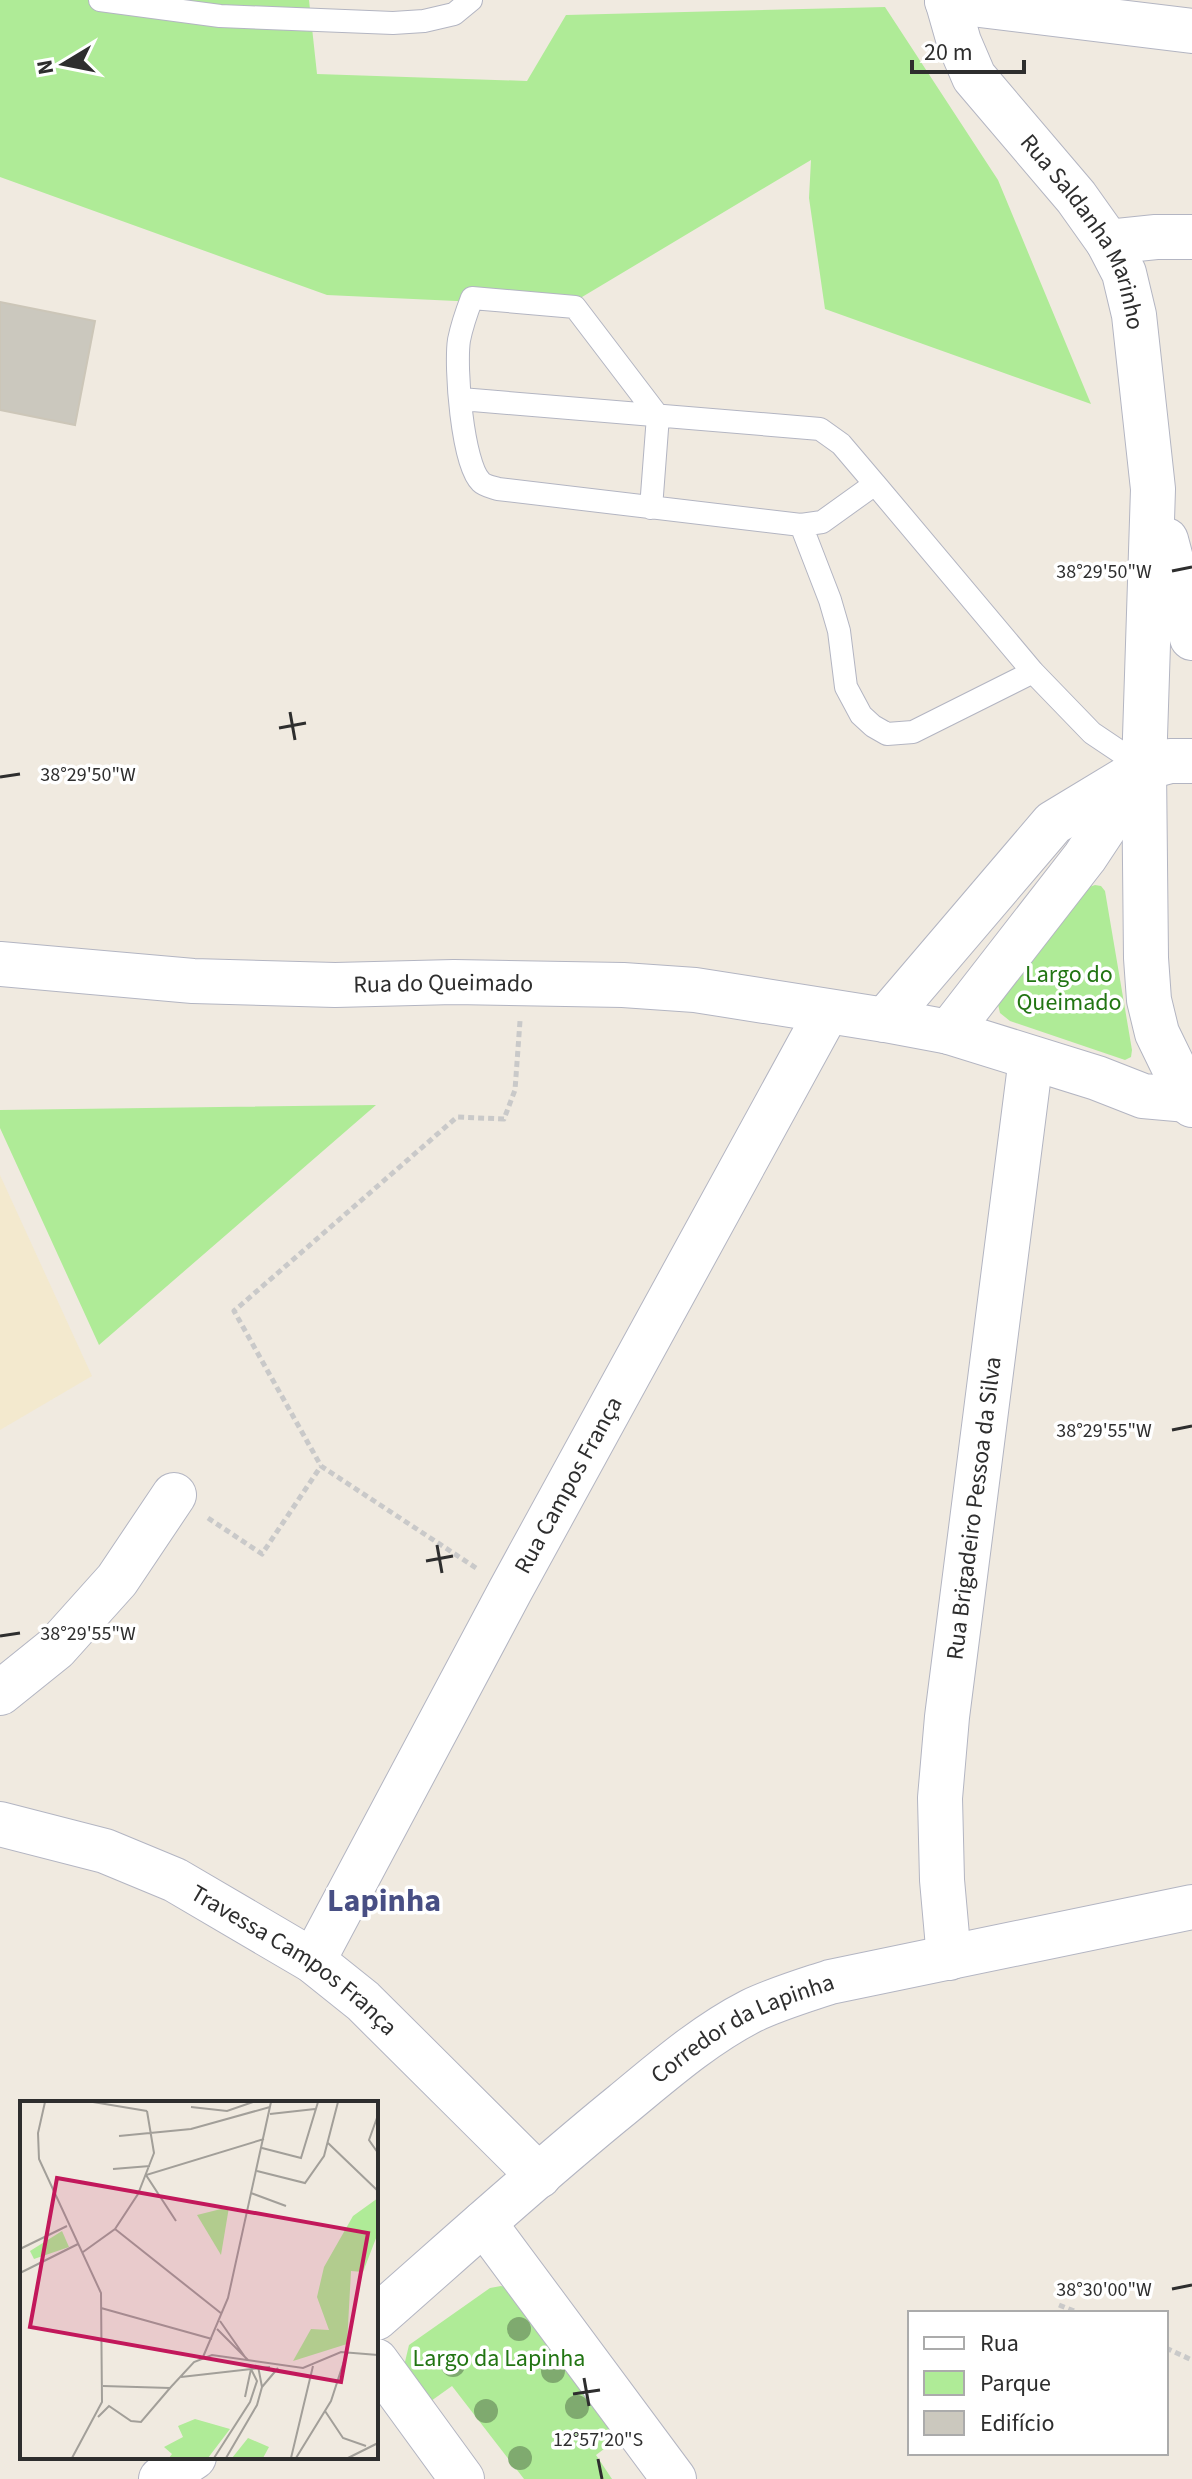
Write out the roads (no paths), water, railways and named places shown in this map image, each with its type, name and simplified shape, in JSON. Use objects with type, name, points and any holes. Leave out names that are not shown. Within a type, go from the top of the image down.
[{"type":"street","points":[[947,0],[1192,31]]},
{"type":"street","name":"Rua Saldanha Marinho","points":[[947,0],[959,42],[974,77],[1076,197],[1108,242],[1124,273],[1134,315],[1153,489],[1144,768]]},
{"type":"street","points":[[1108,242],[1192,237]]},
{"type":"street","points":[[1153,489],[1180,533],[1192,544]]},
{"type":"street","name":"Rua Saldanha Marinho","points":[[1153,489],[1192,638]]},
{"type":"street","points":[[1191,1102],[1157,1033],[1149,1000],[1144,768],[1158,705],[1171,676],[1192,654]]},
{"type":"street","points":[[1191,1102],[1143,1096],[1097,1078],[949,1032],[885,1020],[1053,823],[1144,768],[1170,761],[1192,761]]},
{"type":"street","points":[[949,1032],[1085,857],[1144,768]]},
{"type":"street","name":"Rua do Queimado","points":[[0,964],[193,981],[335,985],[623,985],[695,990],[885,1020]]},
{"type":"street","name":"Rua Campos França","points":[[313,1961],[510,1591],[827,1012]]},
{"type":"street","name":"Rua Brigadeiro Pessoa da Silva","points":[[949,1958],[942,1880],[940,1798],[947,1717],[1031,1058]]},
{"type":"street","points":[[0,1693],[56,1648],[117,1580],[174,1495]]},
{"type":"street","name":"Travessa Campos França","points":[[0,1824],[105,1851],[175,1880],[313,1961],[363,2001],[539,2176]]},
{"type":"street","name":"Corredor da Lapinha","points":[[378,2316],[675,2062],[749,2012],[785,1996],[830,1982],[1192,1907]]},
{"type":"street","points":[[484,2223],[674,2479]]},
{"type":"street","points":[[378,2364],[462,2479]]},
{"type":"street","points":[[161,2479],[191,2459]]},
{"type":"lane","points":[[100,0],[220,16],[393,23],[424,21],[454,14],[471,0]]},
{"type":"lane","points":[[651,508],[658,416],[575,307],[472,298],[459,341],[458,361],[466,450],[471,467],[482,483],[498,489],[651,508],[801,525],[822,522],[875,484]]},
{"type":"lane","points":[[461,399],[820,429],[841,444],[1033,672],[1092,733],[1144,768]]},
{"type":"lane","points":[[801,525],[839,631],[846,687],[861,715],[873,726],[887,734],[913,732],[1033,672]]},
{"type":"district","name":"Lapinha","points":[[384,1901]]},
{"type":"park label","name":"Largo do Queimado","points":[[1069,988]]},
{"type":"park label","name":"Largo da Lapinha","points":[[499,2358]]}]
